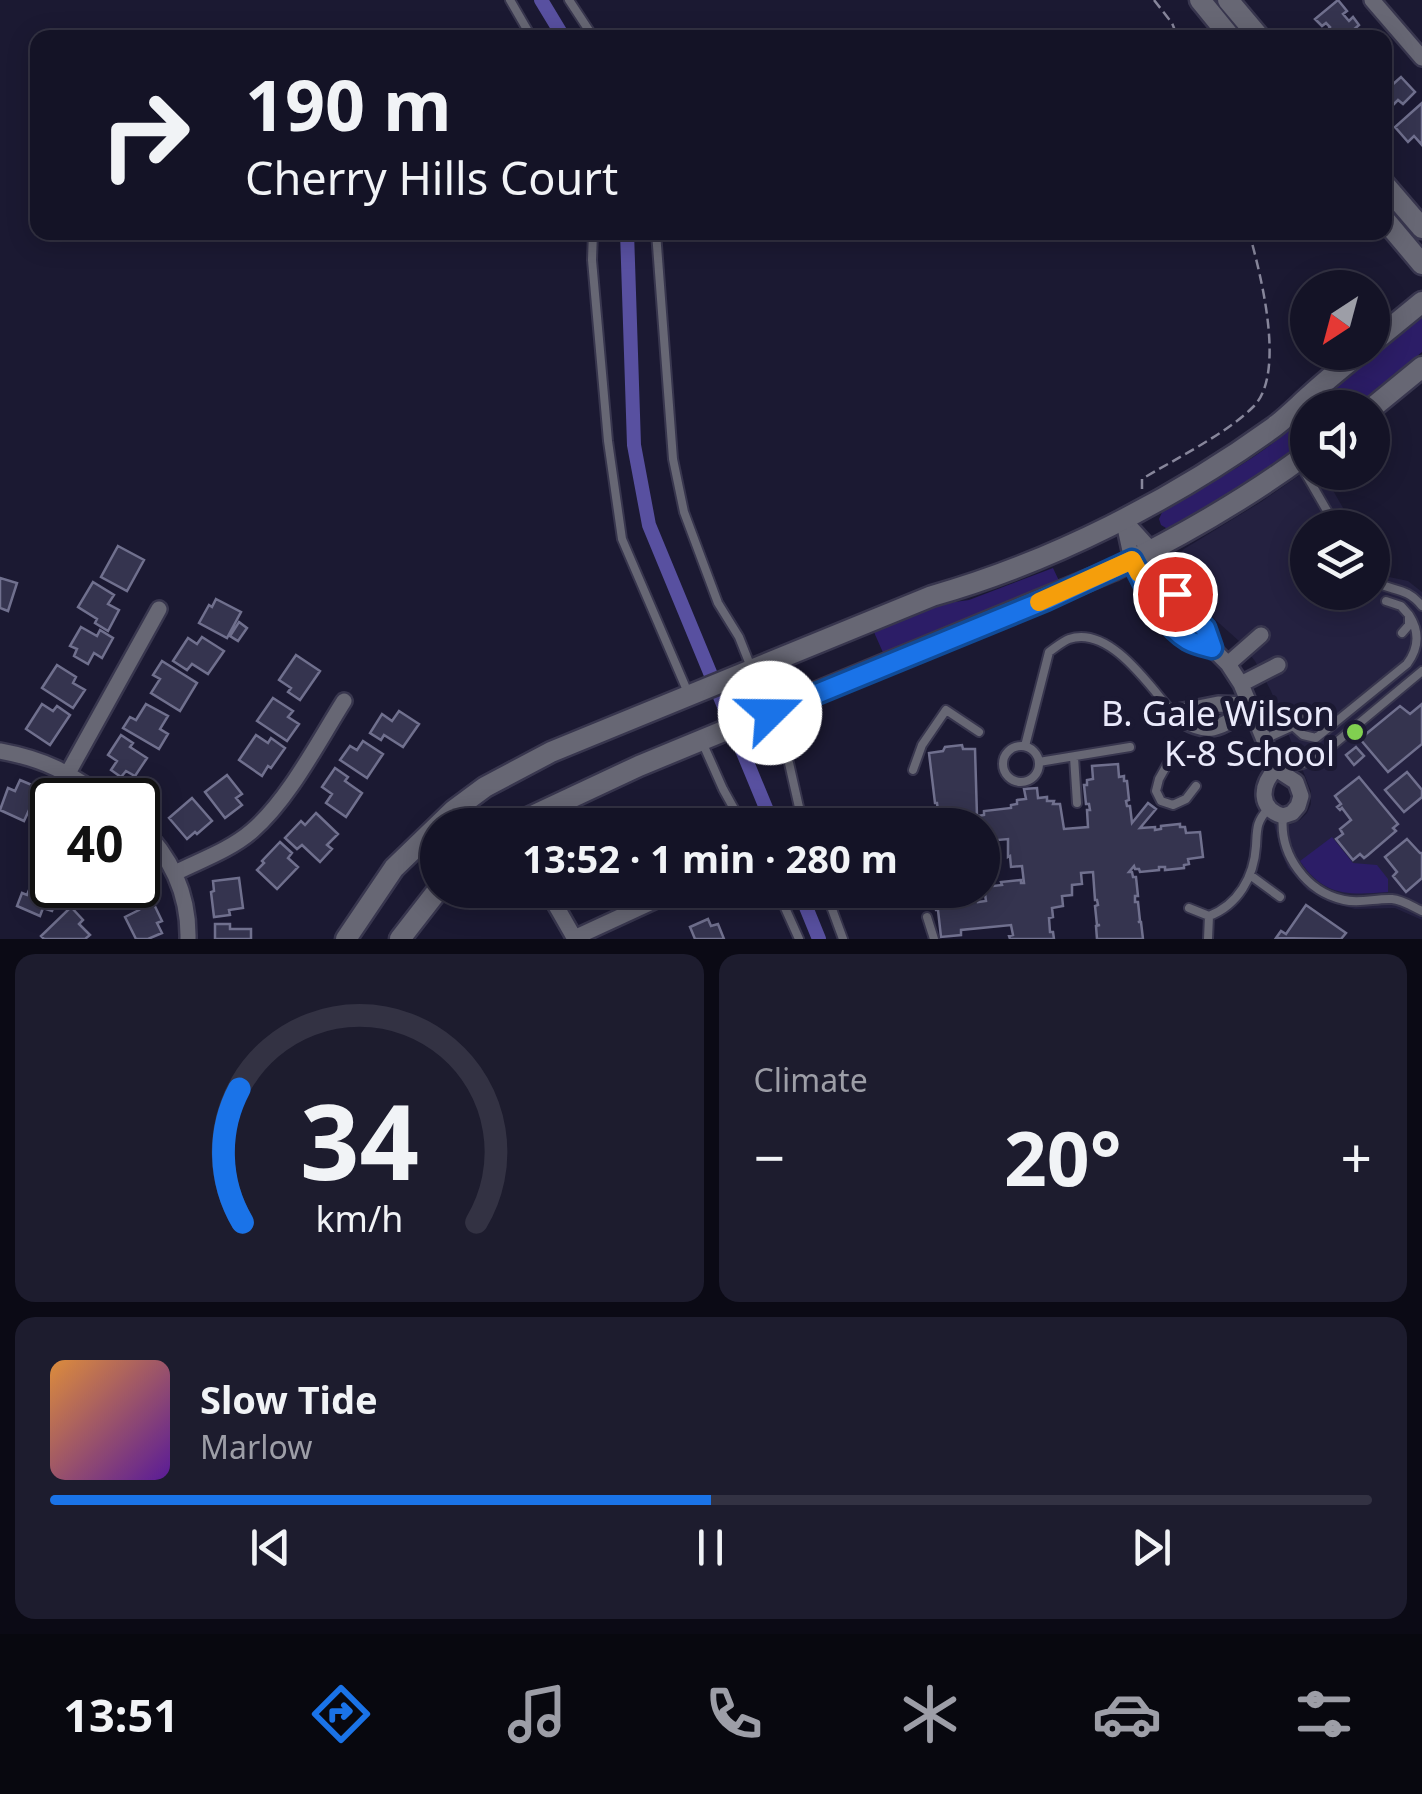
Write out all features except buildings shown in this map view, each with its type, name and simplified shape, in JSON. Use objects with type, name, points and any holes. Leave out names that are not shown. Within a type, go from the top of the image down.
[{"type":"street","points":[[1200,0],[1224,30]]},
{"type":"street","points":[[1228,0],[1253,30]]},
{"type":"street","points":[[1372,0],[1422,58]]},
{"type":"street","points":[[1392,193],[1422,228]]},
{"type":"street","points":[[1392,228],[1422,264]]},
{"type":"street","points":[[1390,328],[1422,302]]},
{"type":"street","points":[[1390,393],[1422,366]]},
{"type":"street","points":[[346,939],[394,868],[485,787],[551,752],[932,596],[985,579],[1123,519],[1265,433],[1340,370]]},
{"type":"street","points":[[557,808],[639,766],[1046,600],[1142,556],[1230,506],[1290,466]]},
{"type":"street","points":[[1123,519],[1142,556],[1156,604],[1190,642],[1212,648],[1241,684],[1276,769],[1296,782],[1301,796],[1292,812],[1275,812],[1264,800],[1268,778],[1276,769]]},
{"type":"street","points":[[68,772],[159,609]]},
{"type":"street","points":[[1228,664],[1261,635]]},
{"type":"street","points":[[1241,684],[1278,665]]},
{"type":"street","points":[[175,872],[227,848],[275,808],[344,702]]},
{"type":"street","points":[[1173,713],[1218,704],[1251,705]]},
{"type":"street","points":[[0,752],[40,760],[76,778]]},
{"type":"street","points":[[160,849],[175,872],[184,900],[188,939]]},
{"type":"street","points":[[400,939],[424,908]]},
{"type":"street","points":[[557,908],[574,938],[639,908]]},
{"type":"lane","points":[[510,0],[527,30]]},
{"type":"lane","points":[[569,0],[589,30]]},
{"type":"lane","points":[[592,240],[606,423],[622,538],[691,694]]},
{"type":"lane","points":[[657,240],[672,459],[684,512],[718,603],[740,636],[747,672],[763,716],[789,763],[799,808]]},
{"type":"lane","points":[[1390,587],[1408,592],[1422,606]]},
{"type":"lane","points":[[1292,726],[1302,735],[1316,738],[1407,664],[1415,652],[1416,628],[1401,606],[1390,602]]},
{"type":"lane","points":[[1402,633],[1409,624],[1408,615]]},
{"type":"lane","points":[[1025,746],[1050,652],[1070,639],[1091,638],[1107,644],[1127,660],[1173,713]]},
{"type":"lane","points":[[1276,769],[1303,764],[1321,755],[1422,671]]},
{"type":"lane","points":[[914,770],[922,745],[946,710],[979,732]]},
{"type":"lane","points":[[1264,739],[1292,726],[1305,714]]},
{"type":"lane","points":[[708,738],[723,789],[734,808]]},
{"type":"lane","points":[[1025,746],[1039,762],[1036,774],[1027,781],[1014,781],[1005,774],[1002,762],[1008,750],[1025,746]]},
{"type":"lane","points":[[1039,762],[1130,747]]},
{"type":"lane","points":[[1074,757],[1077,802]]},
{"type":"lane","points":[[1168,764],[1156,790],[1161,801],[1172,804],[1186,799],[1196,786]]},
{"type":"lane","points":[[1189,908],[1209,916],[1223,911],[1236,899],[1250,875],[1258,819],[1275,812],[1294,864],[1321,892],[1356,902],[1398,900],[1422,912]]},
{"type":"lane","points":[[1250,875],[1280,897]]},
{"type":"lane","points":[[785,908],[799,939]]},
{"type":"lane","points":[[832,908],[844,939]]},
{"type":"lane","points":[[1208,939],[1209,916]]},
{"type":"lane","points":[[927,918],[934,939]]},
{"type":"path","points":[[1154,0],[1175,30]]},
{"type":"path","points":[[1143,490],[1142,479],[1211,438],[1253,408],[1261,397],[1269,328],[1264,286],[1251,240]]},
{"type":"shaded area","points":[[1422,316],[1422,352],[1376,390],[1331,390],[1355,370],[1390,370],[1390,340]]},
{"type":"shaded area","points":[[1290,428],[1290,457],[1171,531],[1161,525],[1163,510]]},
{"type":"shaded area","name":"B. Gale Wilson K-8 School","points":[[1290,482],[1290,490],[1333,490],[1344,510],[1290,510],[1290,610],[1390,610],[1390,577],[1408,581],[1422,592],[1422,920],[1395,908],[1355,909],[1331,903],[1307,890],[1288,868],[1281,852],[1274,824],[1289,825],[1300,820],[1311,804],[1311,791],[1255,661],[1201,607],[1176,570],[1177,556],[1184,549]]},
{"type":"shaded area","points":[[1053,568],[1061,585],[885,657],[873,630],[933,605],[969,600]]},
{"type":"shaded area","points":[[1332,837],[1353,863],[1377,865],[1388,879],[1388,892],[1338,891],[1309,873],[1300,861]]},
{"type":"waterway","points":[[541,0],[559,30]]},
{"type":"waterway","points":[[627,240],[634,445],[649,525],[766,808]]},
{"type":"waterway","points":[[806,908],[819,939]]},
{"type":"slow traffic","points":[[1039,602],[1132,560],[1139,573]]},
{"type":"place","name":"B. Gale Wilson K-8 School","points":[[1355,732]]},
{"type":"route","points":[[770,713],[1046,600],[1132,560],[1172,626],[1190,642],[1212,648],[1205,628],[1175,594]]}]
